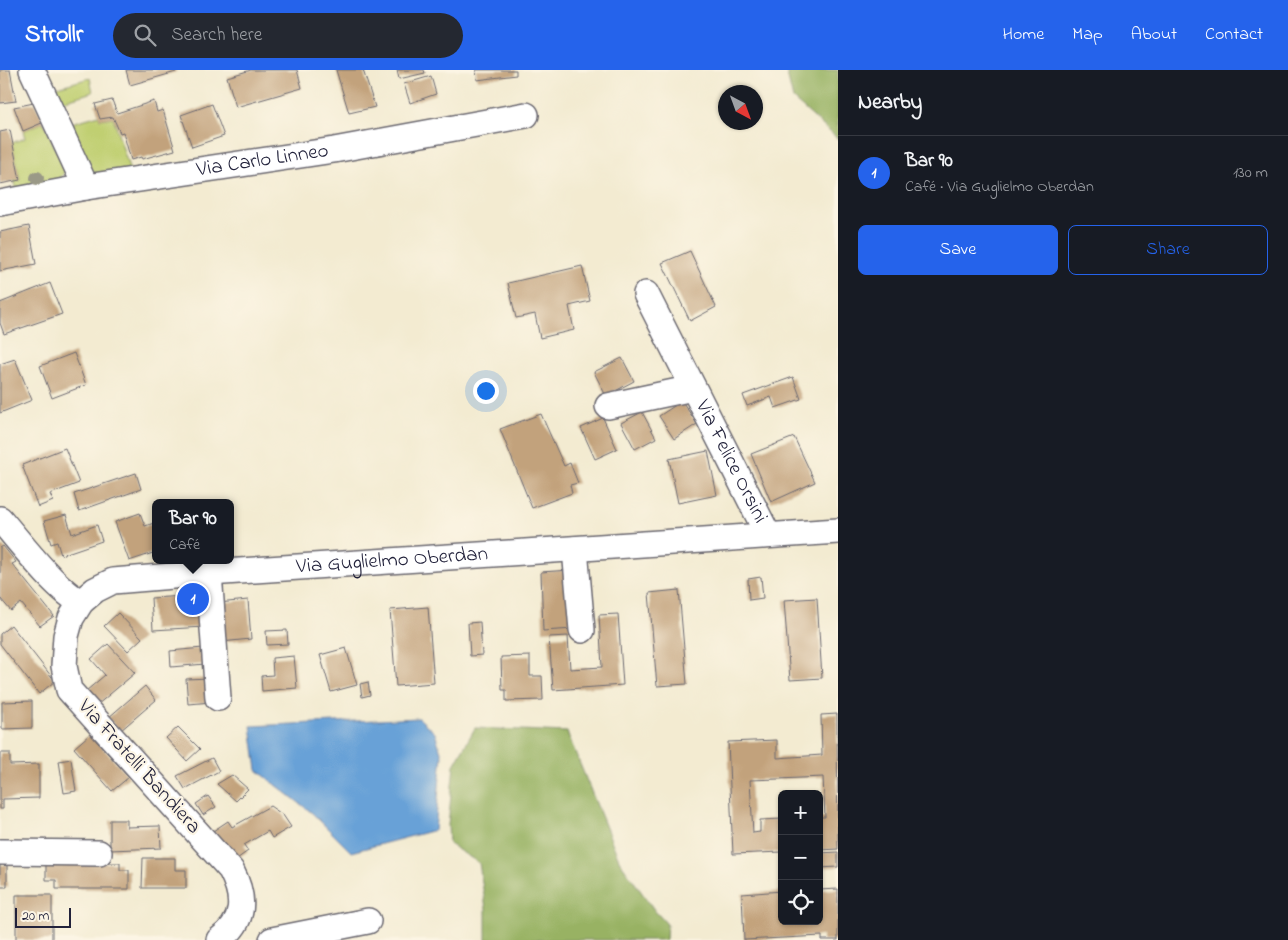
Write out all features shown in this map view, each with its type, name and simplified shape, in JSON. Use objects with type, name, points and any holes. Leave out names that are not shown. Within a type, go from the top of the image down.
[{"type":"street","points":[[32,70],[86,187]]},
{"type":"street","name":"Via Carlo Linneo","points":[[0,203],[86,187],[334,150],[526,114]]},
{"type":"street","name":"Via Felice Orsini","points":[[646,294],[768,535]]},
{"type":"street","name":"Via Felice Orsini","points":[[608,406],[693,388]]},
{"type":"street","points":[[0,519],[52,579],[73,599],[81,602]]},
{"type":"street","name":"Via Guglielmo Oberdan","points":[[81,602],[95,590],[113,581],[838,531]]},
{"type":"street","points":[[575,549],[582,630]]},
{"type":"street","points":[[209,573],[218,698]]},
{"type":"street","name":"Via Fratelli Bandiera","points":[[81,602],[71,618],[66,636],[64,666],[69,690],[231,870],[239,884],[242,907],[227,932],[272,940],[368,921]]},
{"type":"street","points":[[0,852],[99,853]]},
{"type":"green space","points":[[786,70],[838,70],[838,139],[793,99]]},
{"type":"green space","points":[[90,78],[93,92],[56,103],[53,91],[57,87]]},
{"type":"green space","points":[[99,115],[100,119],[113,117],[130,171],[100,178],[82,168],[65,125]]},
{"type":"green space","points":[[44,122],[65,171],[58,182],[15,189],[14,181],[20,180],[12,143],[25,138],[23,131]]},
{"type":"green space","points":[[475,728],[567,732],[620,862],[655,911],[667,924],[666,940],[486,940],[486,909],[479,863],[449,844],[448,825],[454,765]]},
{"type":"water","points":[[419,718],[435,733],[442,755],[435,830],[351,852],[312,813],[257,770],[251,726]]},
{"type":"building","points":[[0,70],[10,70],[16,101],[0,103]]},
{"type":"building","points":[[126,70],[176,70],[176,72],[130,85]]},
{"type":"building","points":[[251,70],[297,70],[302,88],[236,107],[227,77]]},
{"type":"building","points":[[336,70],[363,70],[375,107],[349,113]]},
{"type":"building","points":[[397,70],[424,70],[425,73],[399,79]]},
{"type":"building","points":[[476,70],[516,70],[516,75],[477,80]]},
{"type":"building","points":[[431,76],[436,94],[410,103],[404,84]]},
{"type":"building","points":[[112,100],[117,113],[154,101],[157,112],[163,110],[175,150],[131,160],[123,132],[120,133],[113,117],[100,119],[95,104]]},
{"type":"building","points":[[34,103],[44,122],[23,131],[14,107]]},
{"type":"building","points":[[212,104],[224,136],[192,147],[181,115]]},
{"type":"building","points":[[10,130],[20,180],[0,184],[0,132]]},
{"type":"building","points":[[29,226],[36,264],[0,271],[0,232]]},
{"type":"building","points":[[690,251],[716,307],[690,321],[662,263]]},
{"type":"building","points":[[582,266],[590,301],[569,306],[574,330],[540,338],[535,314],[516,318],[508,283]]},
{"type":"building","points":[[50,283],[62,314],[4,334],[0,323],[0,303]]},
{"type":"building","points":[[74,353],[86,385],[52,398],[40,366]]},
{"type":"building","points":[[622,358],[634,381],[606,396],[594,372]]},
{"type":"building","points":[[15,359],[32,400],[0,413],[0,364]]},
{"type":"building","points":[[793,377],[801,399],[775,408],[771,397],[747,406],[743,395]]},
{"type":"building","points":[[682,401],[697,424],[674,439],[659,416]]},
{"type":"building","points":[[642,412],[656,438],[635,449],[621,423]]},
{"type":"building","points":[[541,414],[564,466],[570,463],[578,483],[570,485],[572,493],[532,508],[500,429]]},
{"type":"building","points":[[603,418],[617,449],[595,459],[581,428]]},
{"type":"building","points":[[794,437],[815,482],[771,502],[751,454]]},
{"type":"building","points":[[65,448],[79,483],[50,494],[53,501],[38,507],[22,465]]},
{"type":"building","points":[[708,451],[717,495],[678,503],[669,459]]},
{"type":"building","points":[[136,473],[141,489],[79,511],[74,494]]},
{"type":"building","points":[[140,513],[145,526],[152,524],[152,553],[129,561],[115,522]]},
{"type":"building","points":[[66,515],[72,534],[97,525],[102,541],[61,555],[57,542],[51,544],[44,521]]},
{"type":"building","points":[[3,546],[16,562],[12,564],[54,616],[40,626],[21,603],[11,611],[0,598],[0,548]]},
{"type":"building","points":[[571,570],[574,629],[543,631],[541,572]]},
{"type":"building","points":[[761,577],[763,598],[749,600],[748,579]]},
{"type":"building","points":[[679,590],[687,684],[657,686],[649,593]]},
{"type":"building","points":[[202,595],[204,627],[153,630],[151,598]]},
{"type":"building","points":[[817,598],[822,678],[790,680],[784,600]]},
{"type":"building","points":[[248,600],[251,639],[221,642],[218,603]]},
{"type":"building","points":[[428,607],[434,683],[396,686],[390,610]]},
{"type":"building","points":[[118,613],[142,638],[128,651],[104,626]]},
{"type":"building","points":[[618,614],[623,685],[553,690],[549,637],[568,636],[570,669],[602,667],[599,615]]},
{"type":"building","points":[[480,622],[482,655],[470,656],[468,623]]},
{"type":"building","points":[[11,625],[55,681],[39,694],[0,644],[0,634]]},
{"type":"building","points":[[287,630],[288,644],[267,645],[266,631]]},
{"type":"building","points":[[108,644],[135,673],[97,705],[86,691],[105,675],[91,659]]},
{"type":"building","points":[[203,648],[205,664],[171,667],[170,651]]},
{"type":"building","points":[[346,648],[357,685],[331,692],[320,655]]},
{"type":"building","points":[[294,656],[297,688],[262,691],[261,676],[273,675],[272,658]]},
{"type":"building","points":[[530,656],[530,676],[542,676],[543,700],[506,701],[506,690],[502,690],[501,657]]},
{"type":"building","points":[[210,678],[212,702],[188,704],[186,679]]},
{"type":"building","points":[[368,682],[370,695],[362,697],[360,684]]},
{"type":"building","points":[[145,686],[156,700],[120,731],[108,718]]},
{"type":"building","points":[[32,701],[32,728],[2,729],[2,702]]},
{"type":"building","points":[[837,714],[838,849],[823,850],[823,817],[825,817],[823,777],[750,780],[753,833],[760,832],[760,820],[778,819],[778,852],[733,854],[728,742],[777,740],[777,758],[822,755],[821,715]]},
{"type":"building","points":[[178,727],[200,749],[187,761],[166,738]]},
{"type":"building","points":[[90,734],[129,777],[112,791],[74,748]]},
{"type":"building","points":[[0,753],[10,753],[10,765],[39,764],[39,798],[3,799],[3,809],[0,809]]},
{"type":"building","points":[[212,758],[219,771],[185,789],[177,776]]},
{"type":"building","points":[[71,759],[76,791],[64,793],[59,761]]},
{"type":"building","points":[[232,775],[248,789],[236,801],[217,784]]},
{"type":"building","points":[[208,796],[216,807],[203,815],[196,804]]},
{"type":"building","points":[[270,806],[283,815],[291,827],[272,838],[268,831],[244,845],[248,851],[234,861],[213,831],[228,821],[232,827]]},
{"type":"building","points":[[110,820],[127,820],[127,827],[160,826],[161,848],[110,850]]},
{"type":"building","points":[[838,852],[838,867],[823,868],[823,853]]},
{"type":"building","points":[[143,858],[175,858],[175,870],[186,870],[186,888],[142,888]]},
{"type":"building","points":[[46,863],[120,863],[120,870],[129,870],[129,889],[56,889],[56,880],[46,880]]},
{"type":"building","points":[[0,865],[7,865],[7,887],[0,887]]},
{"type":"building","points":[[838,889],[838,940],[822,940],[822,936],[744,940],[742,894],[778,891],[778,925],[823,925],[823,890]]},
{"type":"building","points":[[16,895],[52,895],[52,940],[16,940]]},
{"type":"place","name":"Bar 90","points":[[193,599]]}]
